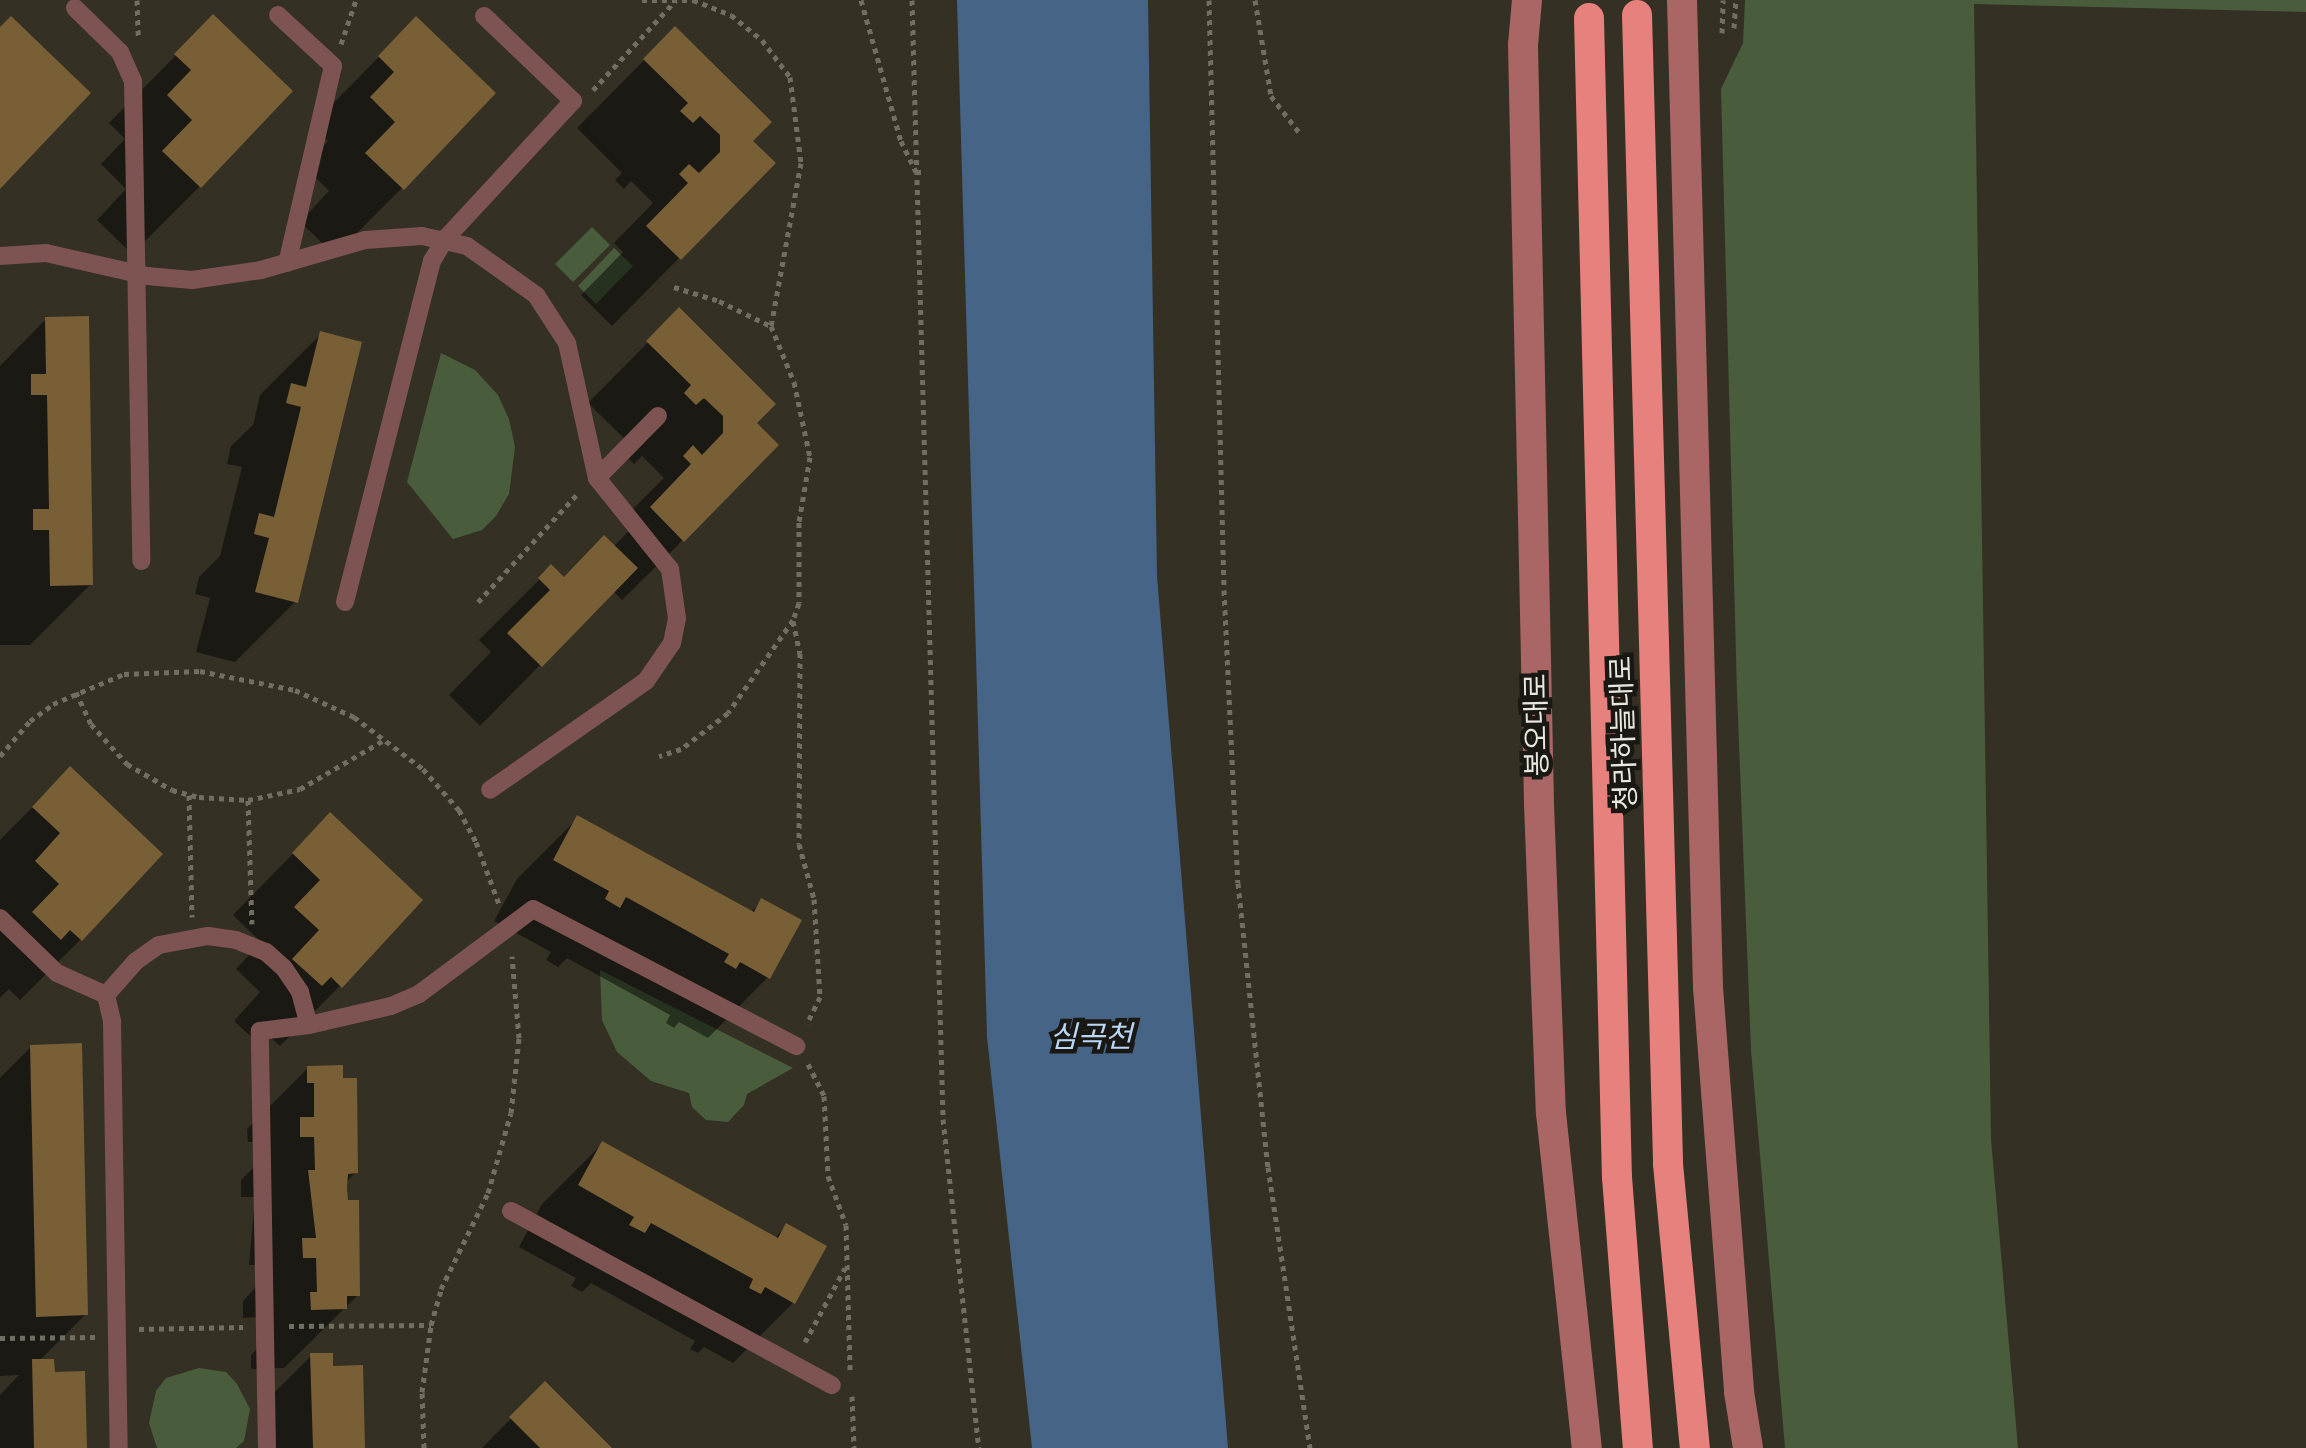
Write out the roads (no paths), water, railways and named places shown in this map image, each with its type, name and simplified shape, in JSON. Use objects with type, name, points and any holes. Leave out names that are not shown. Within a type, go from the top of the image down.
[{"type":"highway","name":"청라하늘대로","points":[[1649,8],[1668,1164],[1695,1448]]},
{"type":"highway","name":"청라하늘대로","points":[[1589,18],[1616,1177],[1638,1448]]},
{"type":"street","points":[[1512,0],[1524,44]]},
{"type":"street","name":"봉오대로","points":[[1527,0],[1524,44],[1539,804],[1551,1113],[1587,1448]]},
{"type":"street","points":[[1524,44],[1547,0]]},
{"type":"street","points":[[1682,0],[1708,986],[1739,1392],[1748,1448]]},
{"type":"street","points":[[1684,33],[1692,0]]},
{"type":"street","points":[[1649,8],[1684,33]]},
{"type":"lane","points":[[75,8],[130,66],[142,560]]},
{"type":"lane","points":[[278,15],[333,66],[287,263]]},
{"type":"lane","points":[[345,602],[432,262],[446,238],[573,101],[484,16]]},
{"type":"lane","points":[[0,256],[46,253],[170,279],[218,278],[366,240],[446,238],[515,276],[536,294],[554,320],[575,368],[596,478],[670,569],[676,591],[672,643],[654,672],[628,696],[559,738],[490,790]]},
{"type":"lane","points":[[596,478],[658,416]]},
{"type":"lane","points":[[267,1448],[260,1031],[309,1025],[390,1006],[420,994],[533,909],[796,1046]]},
{"type":"lane","points":[[0,918],[57,973],[106,995]]},
{"type":"lane","points":[[106,995],[136,961],[160,945],[193,938],[236,940],[284,968],[300,992],[309,1025]]},
{"type":"lane","points":[[106,995],[112,1022],[119,1448]]},
{"type":"lane","points":[[512,1212],[832,1384]]},
{"type":"water","name":"심곡천","points":[[957,0],[1148,0],[1157,576],[1228,1448],[1032,1448],[987,1037]]}]
